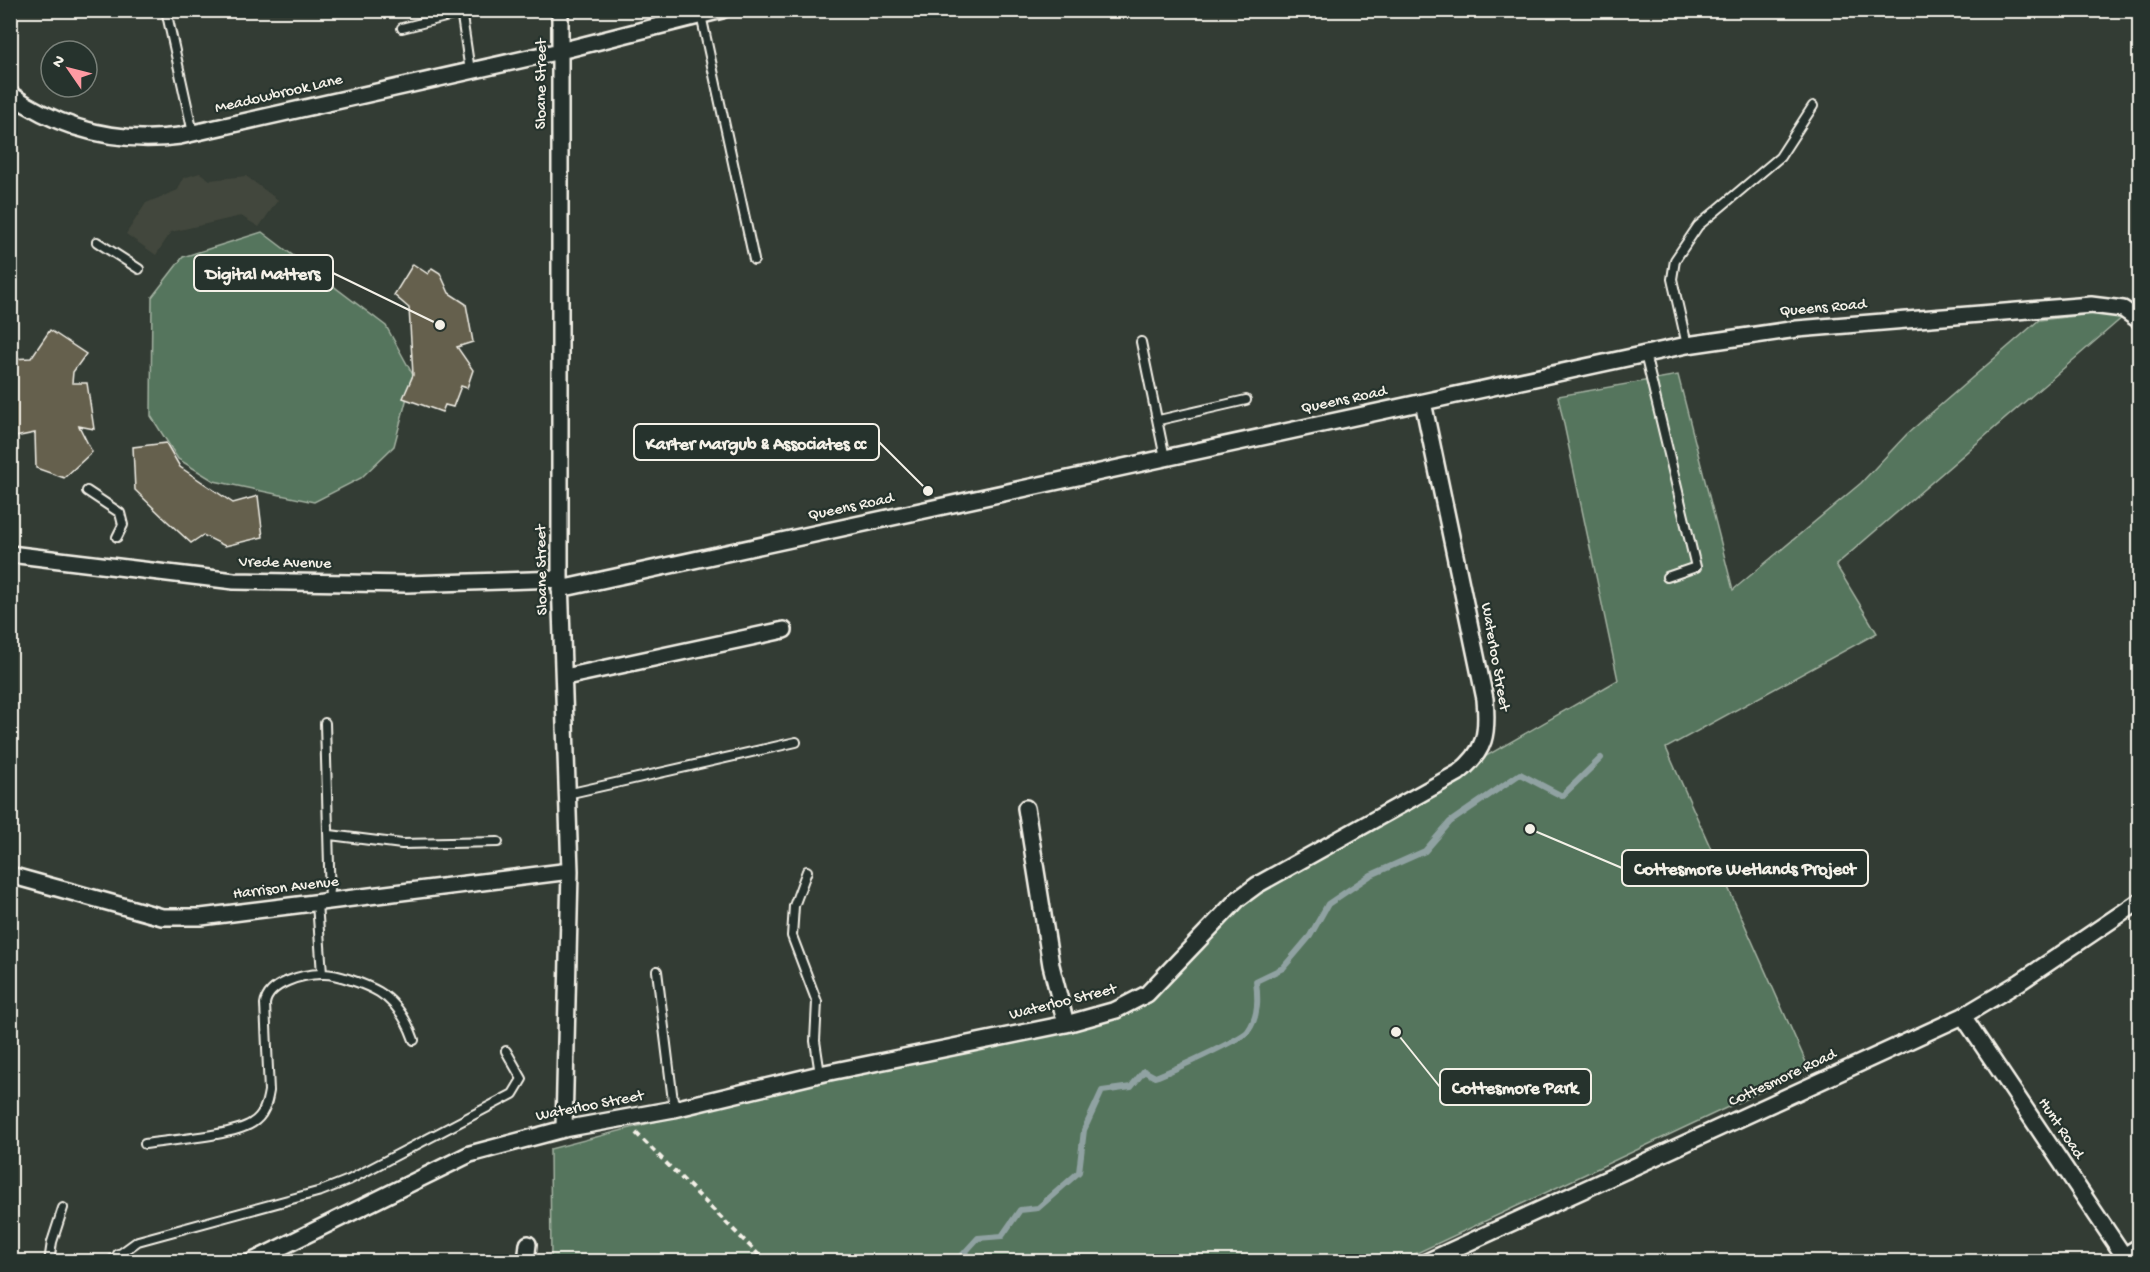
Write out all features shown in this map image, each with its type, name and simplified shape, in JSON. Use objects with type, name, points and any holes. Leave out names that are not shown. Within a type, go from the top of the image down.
[{"type":"street","name":"Sloane Street","points":[[560,10],[560,584],[570,871],[564,1129]]},
{"type":"street","name":"Meadowbrook Lane","points":[[10,94],[35,111],[72,127],[108,136],[148,140],[193,133],[560,51],[722,10]]},
{"type":"street","name":"Queens Road","points":[[560,584],[1165,458],[1687,345],[1797,329],[2091,305],[2123,309],[2139,321]]},
{"type":"street","name":"Waterloo Street","points":[[251,1262],[470,1154],[564,1129],[674,1109],[820,1074],[1065,1024],[1116,1010],[1133,1003],[1172,970],[1238,899],[1257,885],[1377,817],[1441,784],[1477,756],[1485,736],[1485,699],[1423,402]]},
{"type":"street","name":"Vrede Avenue","points":[[10,554],[234,581],[560,584]]},
{"type":"street","points":[[565,677],[784,630]]},
{"type":"street","points":[[1026,808],[1051,965],[1065,1024]]},
{"type":"street","name":"Harrison Avenue","points":[[10,875],[162,917],[201,917],[570,871]]},
{"type":"street","name":"Cottesmore Road","points":[[1426,1262],[1453,1256],[1963,1016],[2020,982],[2139,901]]},
{"type":"street","name":"Hunt Road","points":[[1963,1016],[2126,1259]]},
{"type":"street","points":[[526,1262],[528,1244]]},
{"type":"street","points":[[2126,1259],[2139,1246]]},
{"type":"lane","points":[[166,10],[193,133]]},
{"type":"lane","points":[[402,28],[461,12],[470,71]]},
{"type":"lane","points":[[701,15],[754,260]]},
{"type":"lane","points":[[1687,345],[1672,279],[1675,260],[1698,226],[1780,157],[1813,106]]},
{"type":"lane","points":[[97,242],[139,270]]},
{"type":"lane","points":[[1141,342],[1159,420],[1165,458]]},
{"type":"lane","points":[[1645,354],[1696,567],[1667,577]]},
{"type":"lane","points":[[1159,420],[1246,400]]},
{"type":"lane","points":[[87,491],[120,513],[123,525],[117,537]]},
{"type":"lane","points":[[322,974],[323,903],[330,835],[325,723]]},
{"type":"lane","points":[[567,794],[796,742]]},
{"type":"lane","points":[[330,835],[402,844],[498,842]]},
{"type":"lane","points":[[807,871],[794,906],[792,936],[818,1002],[815,1041],[820,1074]]},
{"type":"lane","points":[[657,971],[674,1109]]},
{"type":"lane","points":[[145,1144],[236,1130],[252,1124],[261,1116],[267,1104],[269,1090],[266,997],[276,986],[322,974],[355,982],[380,993],[400,1012],[414,1040]]},
{"type":"lane","points":[[109,1262],[138,1241],[321,1191],[349,1180],[513,1094],[522,1079],[507,1052]]},
{"type":"lane","points":[[49,1262],[52,1242],[63,1208]]},
{"type":"lane","points":[[118,1254],[126,1262]]},
{"type":"path","points":[[622,1119],[766,1262]]},
{"type":"shaded area","points":[[200,173],[210,180],[246,176],[278,200],[259,227],[241,216],[171,232],[156,255],[126,234],[146,203],[178,190],[183,178]]},
{"type":"green space","points":[[262,232],[386,326],[413,375],[394,446],[361,478],[314,502],[214,481],[178,459],[151,416],[152,297],[183,257]]},
{"type":"green space","points":[[2131,310],[1836,565],[1877,633],[1666,748],[1809,1069],[1400,1261],[551,1261],[550,1149],[1142,995],[1240,898],[1618,680],[1558,396],[1678,375],[1733,590],[1861,483],[1907,434],[2039,320]]},
{"type":"building","points":[[413,264],[428,274],[432,268],[440,273],[449,293],[466,304],[473,342],[457,347],[473,370],[467,388],[461,386],[453,407],[445,405],[442,412],[403,398],[413,375],[409,308],[394,295]]},
{"type":"building","points":[[50,330],[86,354],[73,372],[72,383],[87,383],[94,429],[79,426],[92,452],[64,478],[36,468],[35,433],[10,438],[10,359],[31,358]]},
{"type":"building","points":[[166,443],[180,467],[233,503],[258,496],[263,537],[225,546],[203,535],[191,543],[135,490],[133,447]]},
{"type":"waterway","points":[[956,1262],[978,1238],[1002,1236],[1020,1210],[1038,1208],[1079,1172],[1084,1130],[1102,1091],[1131,1087],[1144,1071],[1155,1077],[1219,1048],[1248,1031],[1256,1013],[1256,981],[1283,968],[1310,936],[1328,904],[1371,875],[1425,851],[1450,822],[1520,774],[1562,796],[1601,758]]},
{"type":"place","name":"Digital Matters","points":[[440,325]]},
{"type":"place","name":"Karter Margub & Associates cc","points":[[928,491]]},
{"type":"place","name":"Cottesmore Wetlands Project","points":[[1530,829]]},
{"type":"place","name":"Cottesmore Park","points":[[1396,1032]]}]
